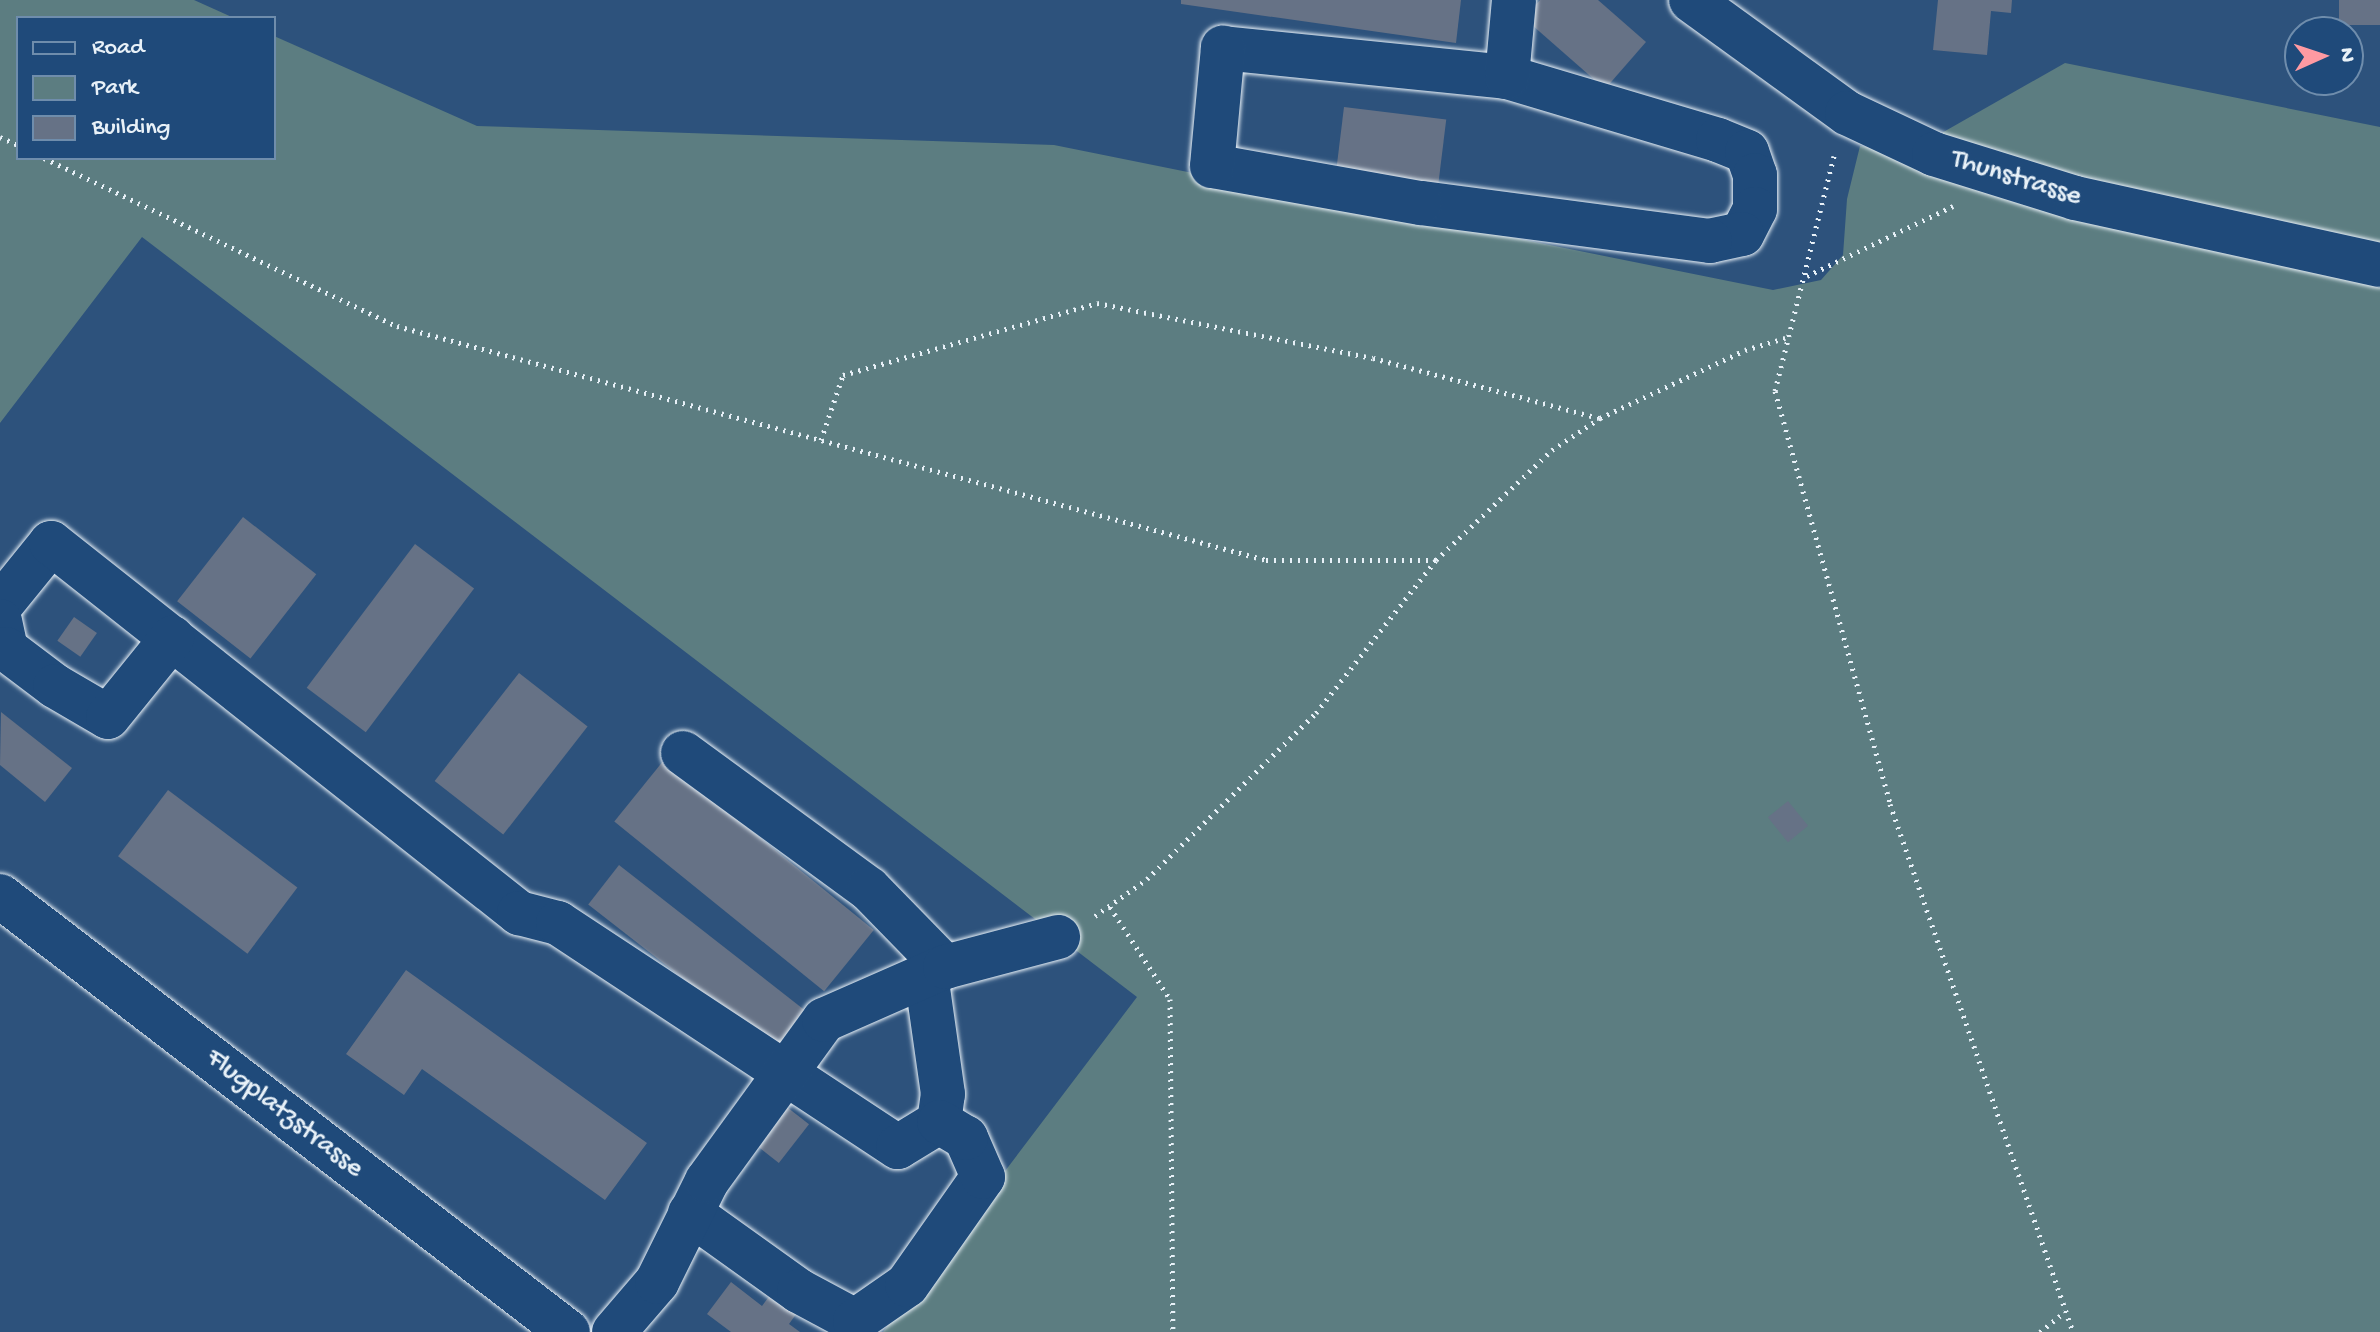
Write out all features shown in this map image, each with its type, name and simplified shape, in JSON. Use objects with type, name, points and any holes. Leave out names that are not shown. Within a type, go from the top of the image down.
[{"type":"street","points":[[1507,77],[1514,0]]},
{"type":"street","name":"Thunstrasse","points":[[1691,0],[1781,70],[1847,113],[1934,154],[2008,181],[2380,265]]},
{"type":"street","points":[[1223,48],[1507,77],[1747,152],[1755,175],[1755,209],[1742,234],[1710,241],[1420,203],[1212,166],[1223,48]]},
{"type":"street","points":[[0,606],[51,543],[519,913],[558,923],[781,1074],[898,1147],[939,1122]]},
{"type":"street","points":[[6,654],[108,717],[172,638]]},
{"type":"street","points":[[683,753],[869,889],[935,970],[943,1094],[939,1122]]},
{"type":"street","name":"Flugplatzstrasse","points":[[0,896],[568,1332]]},
{"type":"street","points":[[614,1332],[657,1282],[690,1213],[781,1074],[824,1020],[935,970],[1058,937]]},
{"type":"street","points":[[690,1213],[799,1291],[855,1321],[907,1285],[983,1177],[966,1138],[939,1122]]},
{"type":"path","points":[[1847,113],[1806,276],[1785,338],[1775,391],[1809,528],[1890,804],[2073,1332]]},
{"type":"path","points":[[48,160],[397,326],[1266,560],[1436,560]]},
{"type":"path","points":[[1806,276],[2008,181]]},
{"type":"path","points":[[821,440],[843,375],[1097,303],[1373,358],[1600,418]]},
{"type":"path","points":[[1058,937],[1109,907],[1147,879],[1316,713],[1436,560],[1552,450],[1600,418],[1745,350],[1785,338]]},
{"type":"path","points":[[1109,907],[1170,999],[1173,1332]]},
{"type":"path","points":[[2040,1332],[2065,1312]]},
{"type":"green space","points":[[0,0],[194,0],[230,16],[16,16],[16,160],[276,160],[276,37],[477,126],[1054,145],[1773,290],[1821,280],[1843,255],[1847,199],[1860,146],[1910,151],[2065,63],[2380,127],[2380,1332],[883,1332],[1137,997],[142,237],[0,423]]},
{"type":"building","points":[[1181,0],[1461,0],[1456,43],[1181,4]]},
{"type":"building","points":[[1540,0],[1598,0],[1646,42],[1605,89],[1524,18]]},
{"type":"building","points":[[1938,0],[2012,0],[2011,13],[1991,11],[1987,55],[1933,50]]},
{"type":"building","points":[[2339,0],[2380,0],[2380,25],[2364,25],[2364,16],[2339,16]]},
{"type":"building","points":[[1344,107],[1446,120],[1438,189],[1335,176]]},
{"type":"building","points":[[243,517],[316,574],[250,659],[177,601]]},
{"type":"building","points":[[415,544],[474,589],[366,732],[307,688]]},
{"type":"building","points":[[74,617],[97,633],[80,657],[57,641]]},
{"type":"building","points":[[519,673],[588,727],[503,835],[435,781]]},
{"type":"building","points":[[1,712],[72,768],[45,802],[0,765]]},
{"type":"building","points":[[664,760],[874,930],[824,991],[614,821]]},
{"type":"building","points":[[168,790],[297,887],[247,954],[118,856]]},
{"type":"building","points":[[1788,801],[1808,826],[1788,842],[1768,817]]},
{"type":"building","points":[[619,865],[807,1012],[777,1052],[588,904]]},
{"type":"building","points":[[406,970],[647,1143],[605,1200],[422,1069],[404,1095],[346,1054]]},
{"type":"building","points":[[783,1104],[809,1124],[779,1163],[753,1143]]},
{"type":"building","points":[[731,1282],[762,1306],[776,1287],[802,1306],[789,1324],[800,1332],[731,1332],[707,1314]]}]
